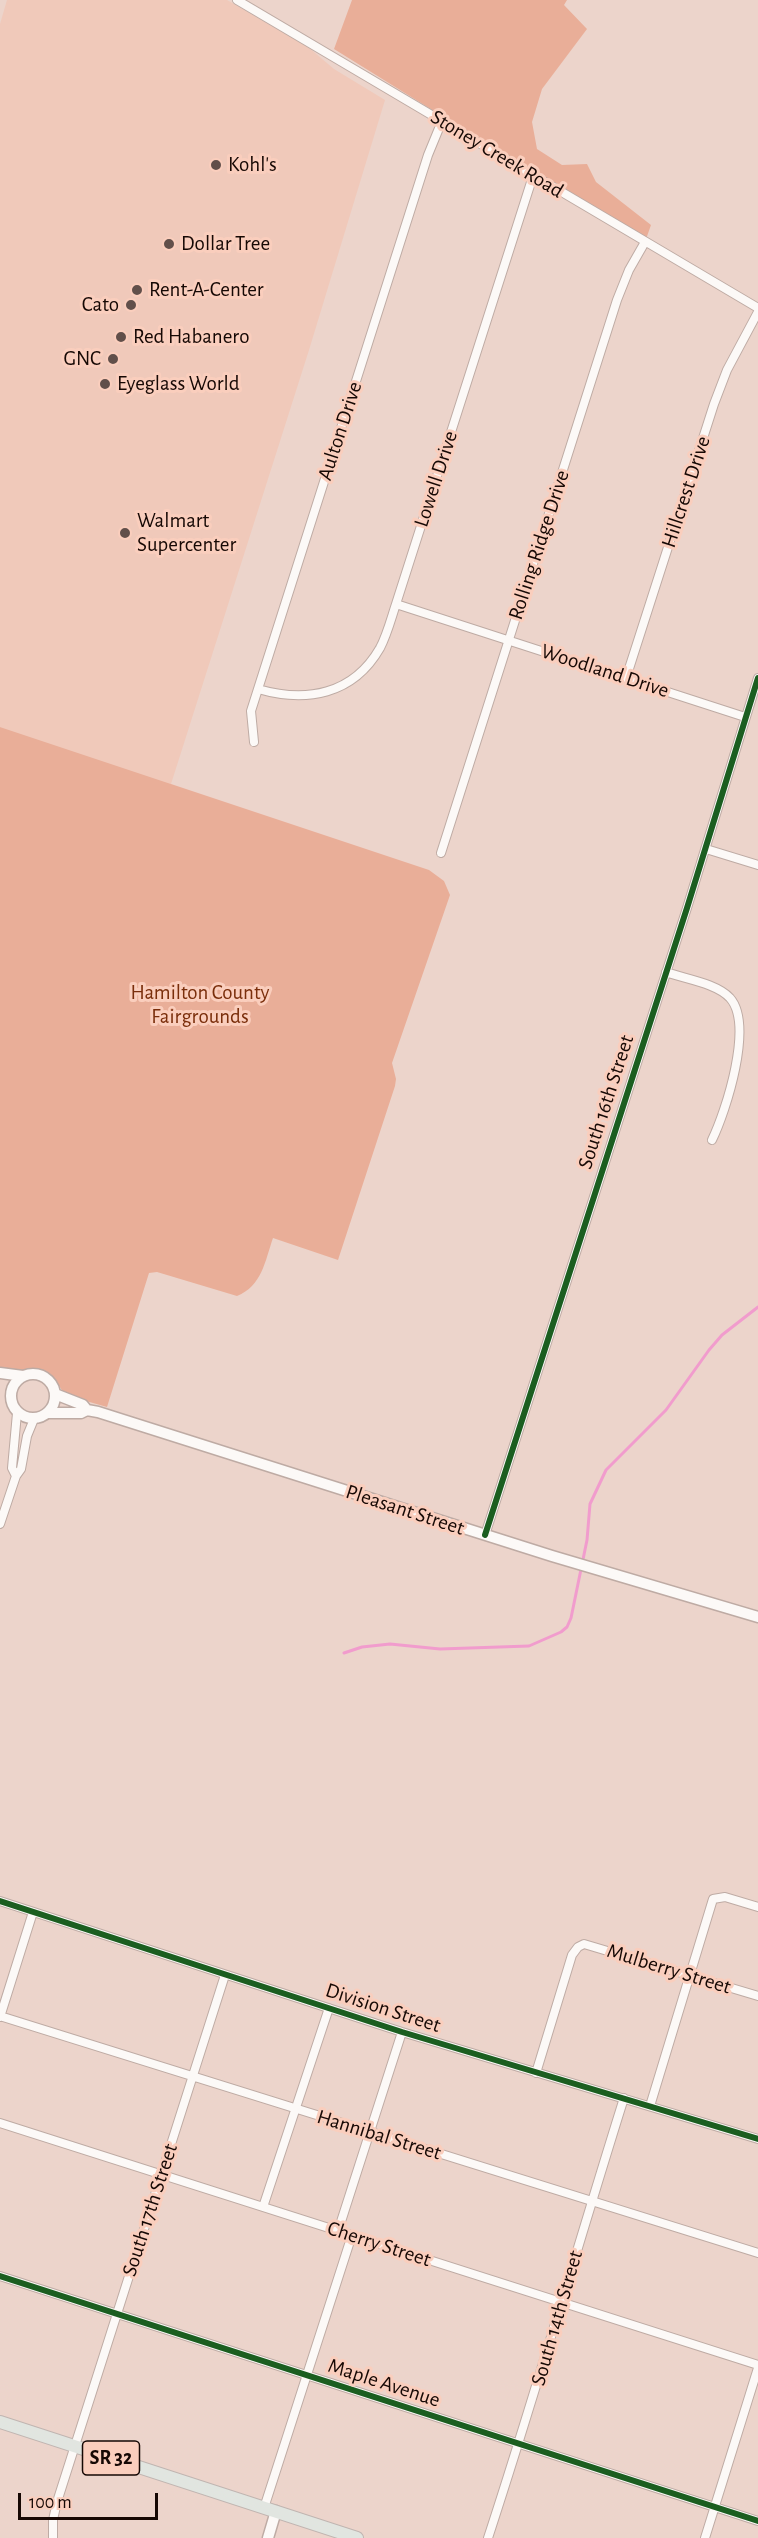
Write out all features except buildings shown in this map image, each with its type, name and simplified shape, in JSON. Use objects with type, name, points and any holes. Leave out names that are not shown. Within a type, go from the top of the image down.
[{"type":"main road","name":"SR 32","points":[[0,2422],[357,2538]]},
{"type":"street","name":"Stoney Creek Road","points":[[237,0],[758,310]]},
{"type":"street","name":"Aulton Drive","points":[[254,742],[251,711],[428,155],[442,121]]},
{"type":"street","name":"Lowell Drive","points":[[258,689],[297,697],[342,686],[368,664],[379,649],[396,604],[534,176]]},
{"type":"street","name":"Rolling Ridge Drive","points":[[441,853],[617,300],[629,270],[645,242]]},
{"type":"street","name":"Hillcrest Drive","points":[[626,678],[714,404],[731,361],[758,310]]},
{"type":"street","name":"Woodland Drive","points":[[396,604],[746,717]]},
{"type":"street","name":"South 16th Street","points":[[485,1535],[706,849],[758,678]]},
{"type":"street","points":[[706,849],[758,865]]},
{"type":"street","points":[[666,972],[720,990],[730,998],[738,1013],[740,1027],[733,1080],[724,1112],[712,1140]]},
{"type":"street","points":[[0,1373],[23,1376],[37,1374],[50,1381],[55,1394],[55,1402],[48,1413],[34,1419],[17,1413]]},
{"type":"street","points":[[10,1397],[13,1386],[23,1376]]},
{"type":"street","points":[[0,1387],[10,1397],[17,1413],[12,1468],[16,1476]]},
{"type":"street","name":"Pleasant Street","points":[[55,1394],[83,1405],[87,1410]]},
{"type":"street","name":"Pleasant Street","points":[[48,1413],[81,1413],[87,1410],[110,1415],[485,1535],[758,1617]]},
{"type":"street","points":[[0,1524],[16,1476],[21,1469],[27,1436],[34,1419]]},
{"type":"street","points":[[650,2106],[704,1925],[715,1898],[725,1897],[758,1907]]},
{"type":"street","name":"Division Street","points":[[0,1901],[402,2032],[758,2139]]},
{"type":"street","points":[[0,2017],[33,1912]]},
{"type":"street","name":"Mulberry Street","points":[[536,2073],[572,1955],[581,1945],[588,1944],[758,1996]]},
{"type":"street","name":"South 17th Street","points":[[53,2538],[53,2520],[57,2502],[225,1975]]},
{"type":"street","points":[[262,2207],[329,2008]]},
{"type":"street","name":"Hannibal Street","points":[[0,2017],[758,2253]]},
{"type":"street","points":[[338,2231],[402,2032]]},
{"type":"street","name":"South 14th Street","points":[[488,2538],[624,2098]]},
{"type":"street","name":"Cherry Street","points":[[0,2123],[758,2367]]},
{"type":"street","points":[[267,2538],[270,2510],[307,2375],[352,2235]]},
{"type":"street","name":"Maple Avenue","points":[[0,2276],[758,2521]]},
{"type":"street","points":[[705,2538],[758,2367]]},
{"type":"shaded area","points":[[7,0],[227,0],[308,47],[334,69],[385,100],[309,350],[171,784],[0,727],[0,24]]},
{"type":"green space","points":[[352,0],[567,0],[564,5],[587,29],[542,89],[532,122],[537,149],[562,165],[587,164],[596,182],[651,225],[645,242],[334,49]]},
{"type":"green space","name":"Hamilton County Fairgrounds","points":[[0,727],[429,870],[444,881],[450,895],[392,1063],[396,1079],[395,1086],[338,1260],[273,1238],[265,1264],[257,1279],[245,1292],[237,1296],[157,1272],[149,1273],[107,1407],[65,1395],[58,1384],[44,1373],[32,1370],[0,1371]]},
{"type":"waterway","points":[[344,1653],[362,1647],[390,1644],[440,1649],[529,1646],[567,1627],[571,1618],[587,1540],[590,1504],[606,1470],[666,1410],[722,1335],[758,1307]]},
{"type":"cycle path","points":[[485,1535],[687,908],[758,678]]},
{"type":"cycle path","points":[[0,1901],[402,2032],[758,2139]]},
{"type":"cycle path","points":[[0,2276],[758,2521]]},
{"type":"place","name":"Kohl's","points":[[216,165]]},
{"type":"place","name":"Dollar Tree","points":[[169,244]]},
{"type":"place","name":"Rent-A-Center","points":[[137,290]]},
{"type":"place","name":"Cato","points":[[131,305]]},
{"type":"place","name":"Red Habanero","points":[[121,337]]},
{"type":"place","name":"GNC","points":[[113,359]]},
{"type":"place","name":"Eyeglass World","points":[[105,384]]},
{"type":"place","name":"Walmart Supercenter","points":[[125,533]]}]
